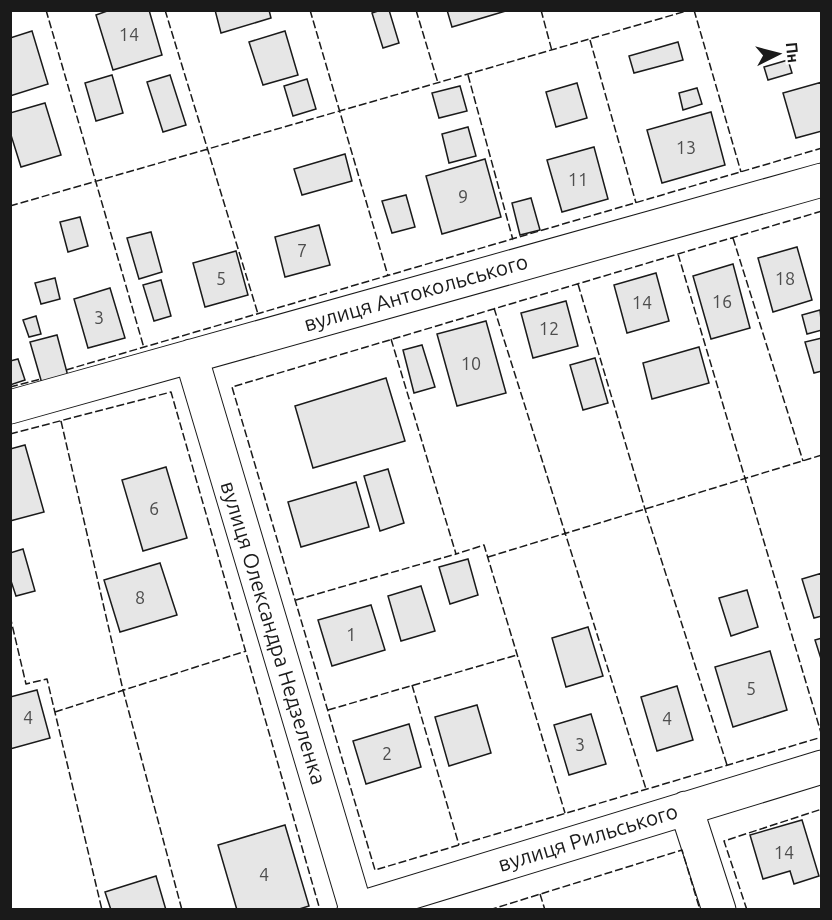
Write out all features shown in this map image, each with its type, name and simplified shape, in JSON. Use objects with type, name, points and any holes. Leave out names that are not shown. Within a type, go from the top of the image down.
[{"type":"street","name":"вулиця Антокольського","points":[[10,406],[822,180]]},
{"type":"street","name":"вулиця Олександра Недзеленка","points":[[191,356],[355,909]]},
{"type":"street","name":"вулиця Рильського","points":[[355,909],[822,767]]},
{"type":"street","points":[[686,808],[719,909]]},
{"type":"building","points":[[110,10],[149,10],[162,55],[113,70],[96,15]]},
{"type":"building","points":[[215,10],[269,10],[271,18],[221,33]]},
{"type":"building","points":[[389,10],[399,43],[383,48],[372,13]]},
{"type":"building","points":[[447,10],[509,10],[452,27]]},
{"type":"building","points":[[32,31],[48,84],[10,96],[10,38]]},
{"type":"building","points":[[285,31],[298,75],[263,85],[249,42]]},
{"type":"building","points":[[678,42],[683,60],[634,73],[629,56]]},
{"type":"building","points":[[788,60],[792,73],[768,80],[764,67]]},
{"type":"building","points":[[112,75],[123,113],[96,121],[85,83]]},
{"type":"building","points":[[170,75],[186,125],[163,132],[147,82]]},
{"type":"building","points":[[307,79],[316,109],[293,116],[284,86]]},
{"type":"building","points":[[822,82],[822,131],[796,138],[783,93]]},
{"type":"building","points":[[577,83],[587,118],[556,127],[546,92]]},
{"type":"building","points":[[460,86],[467,111],[439,118],[432,93]]},
{"type":"building","points":[[697,88],[702,104],[683,110],[679,93]]},
{"type":"building","points":[[45,103],[61,155],[21,167],[10,132],[10,113]]},
{"type":"building","points":[[711,112],[725,165],[662,183],[647,130]]},
{"type":"building","points":[[468,127],[476,156],[449,163],[442,134]]},
{"type":"building","points":[[594,147],[608,199],[562,212],[547,160]]},
{"type":"building","points":[[345,154],[352,181],[302,195],[294,169]]},
{"type":"building","points":[[485,159],[501,217],[442,234],[426,176]]},
{"type":"building","points":[[406,195],[415,227],[392,233],[382,201]]},
{"type":"building","points":[[531,198],[540,230],[520,235],[512,203]]},
{"type":"building","points":[[80,217],[88,246],[68,252],[60,222]]},
{"type":"building","points":[[319,225],[330,265],[285,277],[275,237]]},
{"type":"building","points":[[151,232],[162,272],[139,279],[127,238]]},
{"type":"building","points":[[797,247],[812,300],[773,312],[758,258]]},
{"type":"building","points":[[236,251],[248,295],[205,307],[193,263]]},
{"type":"building","points":[[733,264],[750,328],[711,339],[693,276]]},
{"type":"building","points":[[656,273],[669,321],[627,333],[614,285]]},
{"type":"building","points":[[55,278],[60,299],[41,304],[35,283]]},
{"type":"building","points":[[161,280],[171,316],[154,321],[143,285]]},
{"type":"building","points":[[110,288],[125,338],[88,348],[74,299]]},
{"type":"building","points":[[566,301],[578,346],[533,358],[521,313]]},
{"type":"building","points":[[820,310],[822,330],[807,334],[802,315]]},
{"type":"building","points":[[36,316],[41,334],[29,337],[23,320]]},
{"type":"building","points":[[486,321],[506,393],[457,406],[437,334]]},
{"type":"building","points":[[57,335],[69,380],[43,387],[30,342]]},
{"type":"building","points":[[822,338],[822,371],[814,373],[805,342]]},
{"type":"building","points":[[422,345],[435,387],[414,393],[403,350]]},
{"type":"building","points":[[699,347],[709,383],[652,399],[643,363]]},
{"type":"building","points":[[595,358],[608,403],[583,410],[570,365]]},
{"type":"building","points":[[18,359],[25,380],[10,385],[10,361]]},
{"type":"building","points":[[386,378],[405,441],[313,468],[295,406]]},
{"type":"building","points":[[25,445],[44,512],[10,521],[10,449]]},
{"type":"building","points":[[166,467],[187,538],[143,551],[122,480]]},
{"type":"building","points":[[388,469],[404,523],[380,531],[364,476]]},
{"type":"building","points":[[356,482],[369,527],[301,547],[288,502]]},
{"type":"building","points":[[23,549],[35,591],[16,596],[10,578],[10,553]]},
{"type":"building","points":[[468,559],[478,595],[450,604],[439,567]]},
{"type":"building","points":[[160,563],[177,615],[120,632],[104,580]]},
{"type":"building","points":[[822,573],[822,616],[814,618],[802,579]]},
{"type":"building","points":[[421,586],[435,631],[401,641],[388,596]]},
{"type":"building","points":[[747,590],[758,627],[731,636],[719,598]]},
{"type":"building","points":[[371,605],[385,650],[332,666],[318,620]]},
{"type":"building","points":[[588,627],[603,676],[566,687],[552,638]]},
{"type":"building","points":[[822,638],[822,662],[815,640]]},
{"type":"building","points":[[770,651],[787,710],[733,727],[715,667]]},
{"type":"building","points":[[677,686],[693,740],[657,751],[641,697]]},
{"type":"building","points":[[37,690],[50,738],[10,749],[10,697]]},
{"type":"building","points":[[477,705],[491,753],[449,766],[435,717]]},
{"type":"building","points":[[591,714],[606,764],[569,775],[554,725]]},
{"type":"building","points":[[409,724],[421,767],[366,784],[353,741]]},
{"type":"building","points":[[802,820],[819,876],[794,884],[790,871],[763,879],[750,835]]},
{"type":"building","points":[[285,825],[309,906],[296,910],[237,910],[218,845]]},
{"type":"building","points":[[156,876],[166,910],[111,910],[105,892]]},
{"type":"fence","points":[[46,10],[144,348]]},
{"type":"fence","points":[[165,10],[258,314]]},
{"type":"fence","points":[[310,10],[388,276]]},
{"type":"fence","points":[[416,10],[438,83]]},
{"type":"fence","points":[[541,10],[552,51]]},
{"type":"fence","points":[[10,206],[690,10]]},
{"type":"fence","points":[[694,10],[741,172]]},
{"type":"fence","points":[[820,10],[822,16]]},
{"type":"fence","points":[[590,40],[636,203]]},
{"type":"fence","points":[[468,75],[513,240]]},
{"type":"fence","points":[[66,370],[822,148]]},
{"type":"fence","points":[[822,211],[232,387],[375,870],[822,737]]},
{"type":"fence","points":[[733,238],[803,461]]},
{"type":"fence","points":[[678,254],[822,736]]},
{"type":"fence","points":[[578,284],[645,509],[727,765]]},
{"type":"fence","points":[[494,308],[646,789]]},
{"type":"fence","points":[[391,339],[456,554],[484,545],[565,813]]},
{"type":"fence","points":[[10,387],[41,379]]},
{"type":"fence","points":[[10,434],[171,392],[320,910]]},
{"type":"fence","points":[[61,421],[123,690],[182,910]]},
{"type":"fence","points":[[488,557],[822,455]]},
{"type":"fence","points":[[296,600],[456,554]]},
{"type":"fence","points":[[10,616],[26,684],[47,679],[102,910]]},
{"type":"fence","points":[[55,712],[246,651]]},
{"type":"fence","points":[[328,710],[517,655]]},
{"type":"fence","points":[[412,685],[459,845]]},
{"type":"fence","points":[[747,910],[724,841],[822,809]]},
{"type":"fence","points":[[489,910],[682,850],[700,910]]},
{"type":"fence","points":[[540,894],[545,910]]}]
